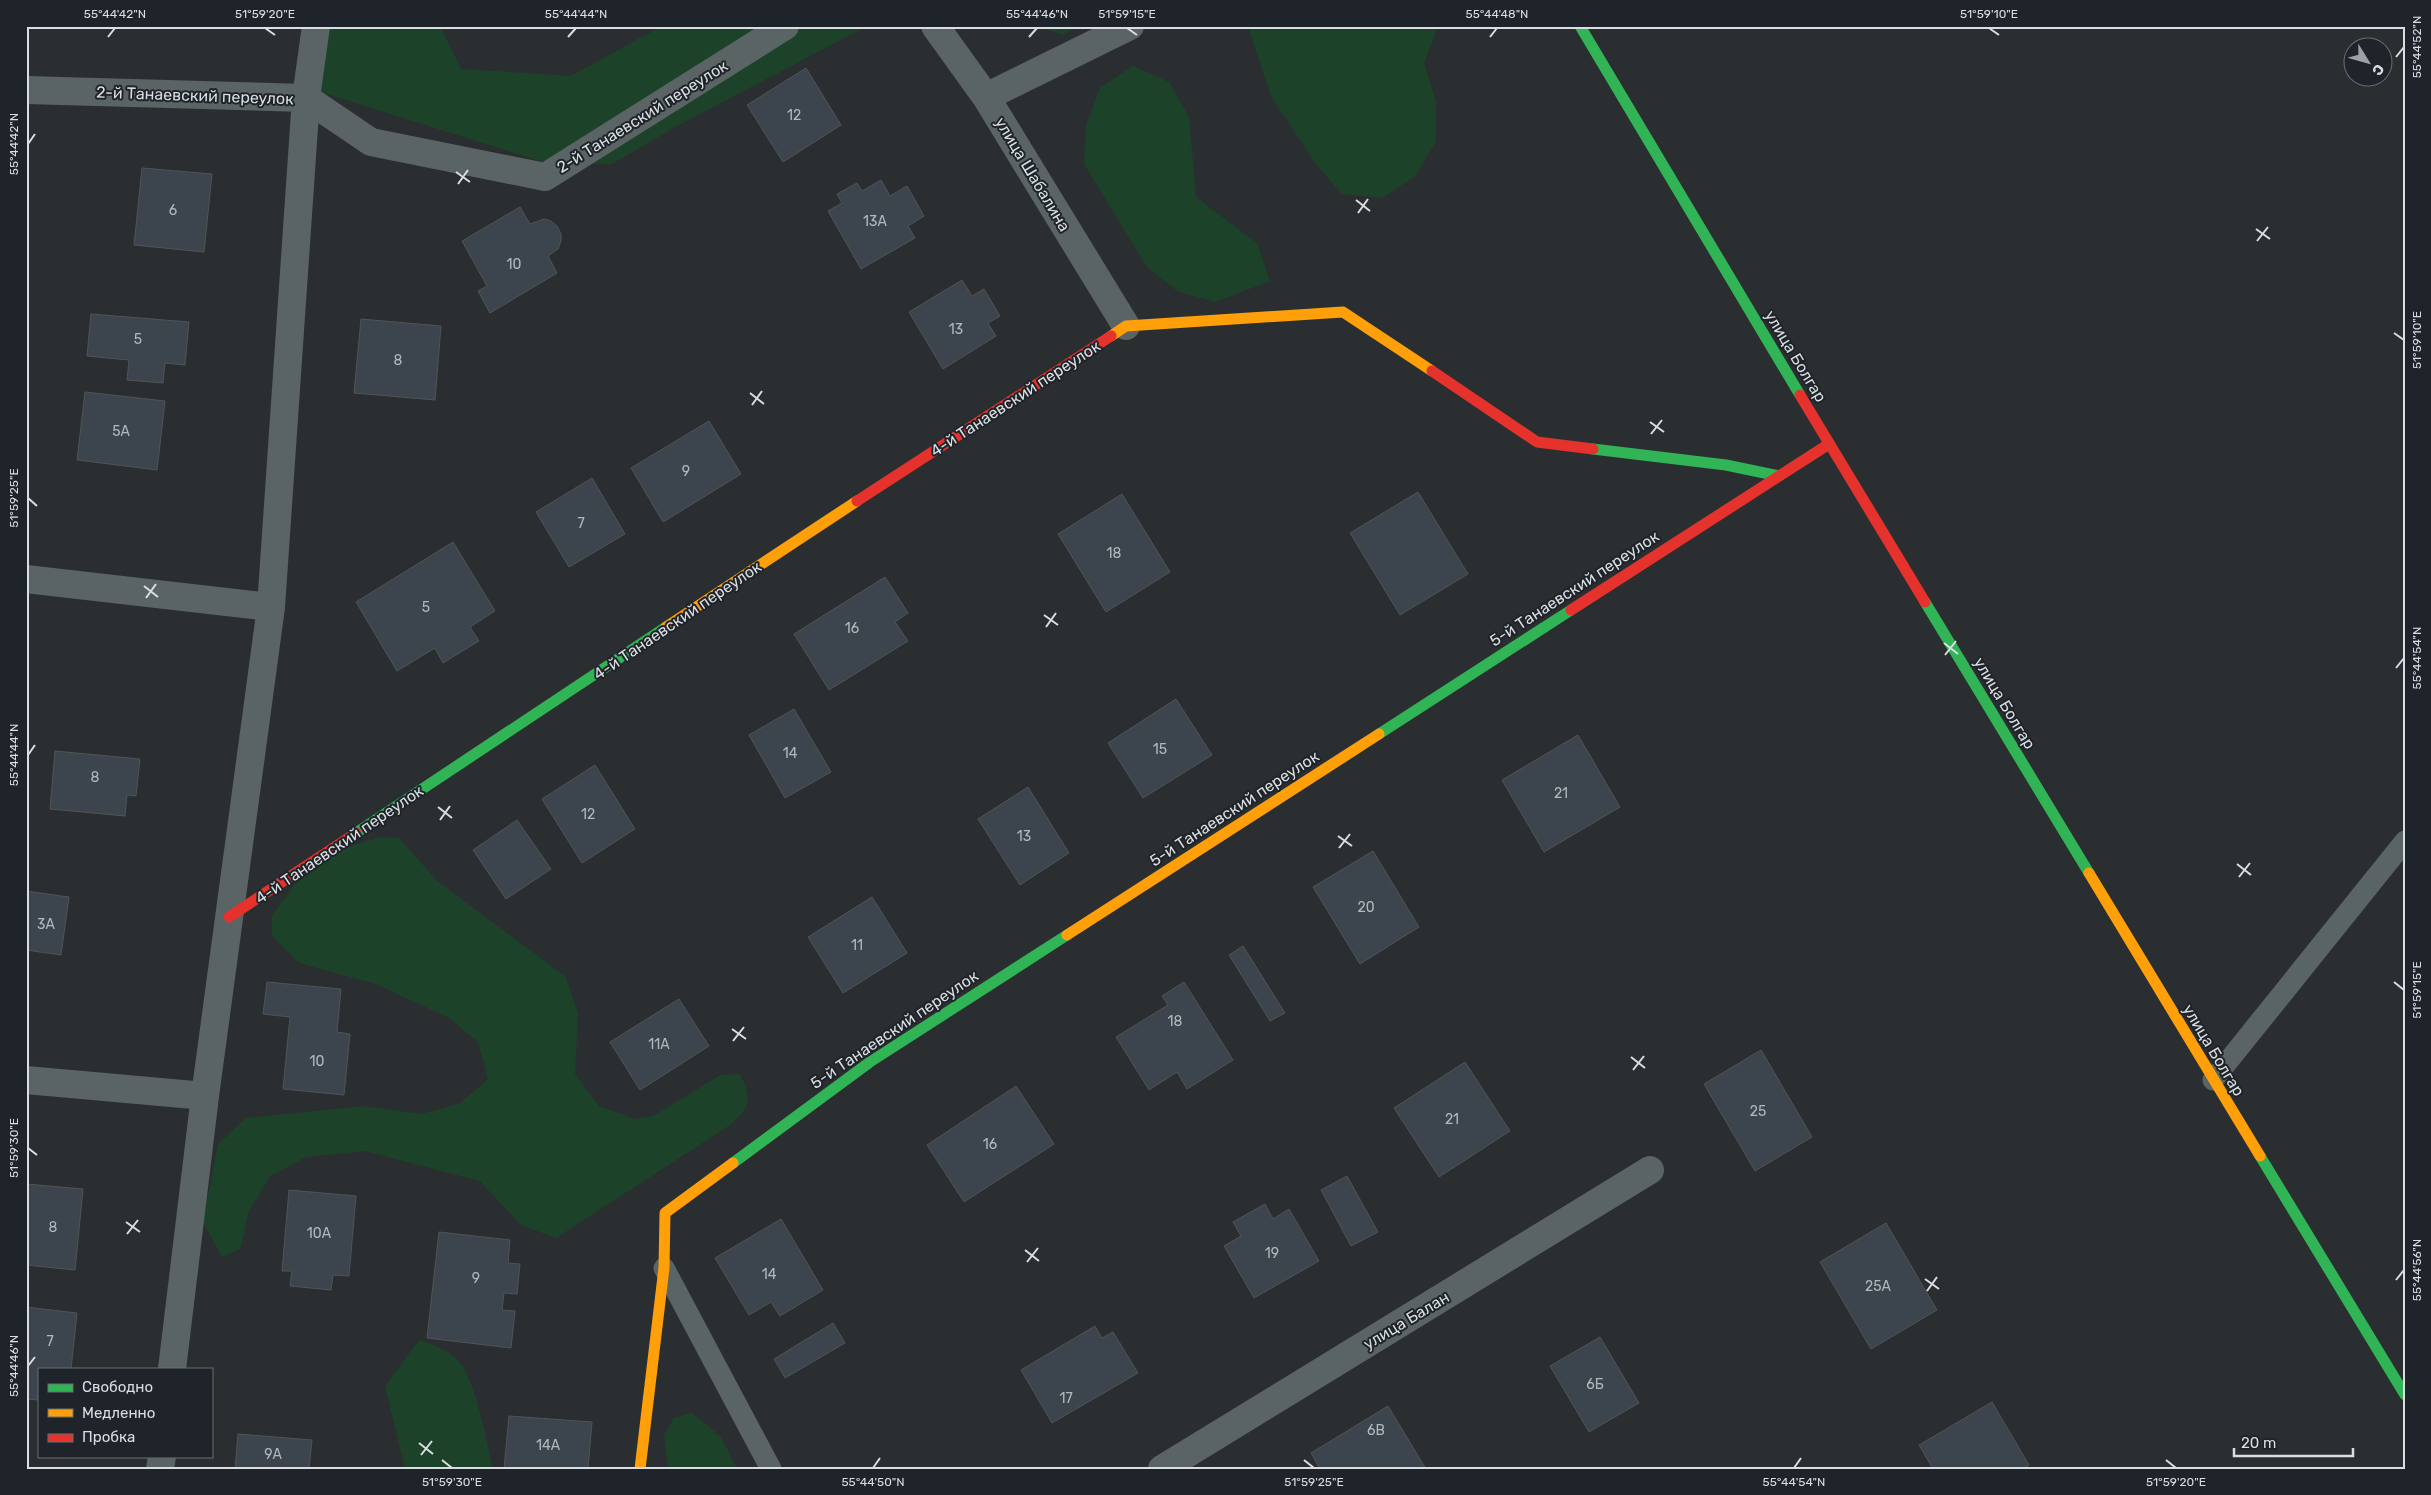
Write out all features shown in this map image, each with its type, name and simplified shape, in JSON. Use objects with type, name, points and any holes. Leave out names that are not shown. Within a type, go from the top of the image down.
[{"type":"street","points":[[172,1368],[205,1096],[272,607],[306,98],[316,26]]},
{"type":"street","name":"2-й Танаевский переулок","points":[[26,90],[306,98],[371,142],[545,177],[785,26]]},
{"type":"street","name":"улица Шабалина","points":[[935,26],[986,97],[1126,326]]},
{"type":"street","points":[[986,97],[1130,26]]},
{"type":"street","name":"улица Болгар","points":[[1580,26],[1829,444],[2405,1395]]},
{"type":"street","points":[[1126,326],[1343,312],[1537,442],[1726,465],[1779,476]]},
{"type":"street","name":"4-й Танаевский переулок","points":[[229,917],[1006,402],[1126,326]]},
{"type":"street","name":"5-й Танаевский переулок","points":[[664,1268],[666,1213],[870,1062],[1829,444]]},
{"type":"street","points":[[26,579],[272,607]]},
{"type":"street","points":[[26,1080],[205,1096]]},
{"type":"street","name":"улица Балан","points":[[1162,1469],[1650,1170]]},
{"type":"street","points":[[640,1469],[664,1268]]},
{"type":"lane","points":[[2213,1080],[2405,841]]},
{"type":"lane","points":[[664,1268],[771,1469]]},
{"type":"green space","points":[[311,26],[440,26],[461,69],[571,76],[662,26],[867,26],[677,126],[612,164],[543,162],[305,87]]},
{"type":"green space","points":[[1038,26],[1080,26],[1062,35]]},
{"type":"green space","points":[[1248,26],[1438,26],[1424,63],[1436,102],[1436,141],[1416,175],[1383,198],[1342,194],[1316,164],[1272,98]]},
{"type":"green space","points":[[1133,66],[1169,82],[1189,117],[1196,197],[1257,243],[1270,281],[1215,302],[1177,291],[1147,267],[1084,164],[1086,125],[1100,88]]},
{"type":"green space","points":[[379,837],[399,838],[438,882],[565,976],[578,1013],[575,1074],[599,1106],[635,1119],[654,1116],[720,1075],[740,1074],[748,1096],[746,1107],[742,1113],[730,1125],[556,1238],[521,1225],[480,1181],[365,1151],[306,1157],[270,1176],[249,1211],[240,1249],[222,1257],[203,1222],[218,1144],[246,1118],[363,1106],[421,1114],[459,1104],[488,1079],[478,1042],[449,1018],[376,984],[299,963],[272,936],[272,916],[295,884],[342,849]]},
{"type":"green space","points":[[419,1340],[448,1352],[457,1359],[463,1368],[480,1411],[493,1469],[405,1469],[385,1386]]},
{"type":"green space","points":[[692,1413],[721,1437],[737,1469],[668,1469],[664,1435],[674,1418]]},
{"type":"building","points":[[806,68],[841,125],[783,162],[747,105]]},
{"type":"building","points":[[142,168],[212,174],[204,252],[134,245]]},
{"type":"building","points":[[881,180],[890,196],[907,186],[924,216],[908,226],[915,238],[861,269],[828,211],[842,203],[837,194],[857,183],[862,191]]},
{"type":"building","points":[[520,207],[530,224],[544,219],[551,221],[557,226],[561,234],[561,241],[558,249],[548,256],[557,273],[490,313],[478,291],[487,286],[462,241]]},
{"type":"building","points":[[962,280],[972,296],[984,289],[1000,316],[988,323],[996,336],[943,369],[909,312]]},
{"type":"building","points":[[91,314],[189,322],[185,365],[165,363],[163,383],[127,380],[129,360],[87,356]]},
{"type":"building","points":[[361,319],[441,326],[435,400],[354,393]]},
{"type":"building","points":[[85,392],[165,401],[157,470],[77,460]]},
{"type":"building","points":[[709,421],[741,474],[663,522],[631,468]]},
{"type":"building","points":[[592,478],[625,534],[569,567],[536,512]]},
{"type":"building","points":[[1418,492],[1468,574],[1400,615],[1350,533]]},
{"type":"building","points":[[1122,494],[1170,572],[1106,612],[1058,534]]},
{"type":"building","points":[[453,542],[495,611],[470,627],[479,641],[443,663],[435,648],[397,671],[356,602]]},
{"type":"building","points":[[885,577],[908,613],[895,622],[908,641],[829,690],[794,634]]},
{"type":"building","points":[[1176,699],[1212,755],[1143,798],[1108,743]]},
{"type":"building","points":[[794,709],[831,772],[785,798],[749,735]]},
{"type":"building","points":[[1578,735],[1620,807],[1544,852],[1502,780]]},
{"type":"building","points":[[55,751],[140,759],[136,796],[127,795],[125,816],[50,809]]},
{"type":"building","points":[[595,765],[635,829],[582,863],[542,799]]},
{"type":"building","points":[[1028,787],[1069,853],[1020,885],[978,819]]},
{"type":"building","points":[[517,820],[551,869],[506,899],[473,850]]},
{"type":"building","points":[[1373,851],[1419,927],[1360,964],[1313,887]]},
{"type":"building","points":[[26,891],[69,897],[61,955],[26,950]]},
{"type":"building","points":[[872,897],[907,953],[843,993],[808,937]]},
{"type":"building","points":[[1243,946],[1285,1013],[1270,1021],[1229,955]]},
{"type":"building","points":[[267,982],[341,989],[337,1032],[350,1034],[344,1095],[283,1089],[290,1017],[263,1014]]},
{"type":"building","points":[[1184,982],[1233,1060],[1187,1089],[1177,1072],[1149,1090],[1116,1037],[1168,1005],[1162,996]]},
{"type":"building","points":[[679,999],[709,1046],[640,1090],[610,1042]]},
{"type":"building","points":[[1761,1050],[1812,1137],[1755,1171],[1704,1084]]},
{"type":"building","points":[[1465,1062],[1510,1131],[1439,1177],[1394,1108]]},
{"type":"building","points":[[1016,1086],[1054,1144],[964,1202],[927,1145]]},
{"type":"building","points":[[1347,1176],[1378,1232],[1351,1246],[1321,1190]]},
{"type":"building","points":[[26,1184],[83,1189],[75,1270],[26,1265]]},
{"type":"building","points":[[289,1190],[356,1196],[349,1276],[333,1275],[331,1290],[290,1286],[292,1271],[282,1271]]},
{"type":"building","points":[[1265,1204],[1273,1219],[1289,1209],[1319,1261],[1254,1298],[1224,1246],[1241,1236],[1233,1222]]},
{"type":"building","points":[[781,1219],[823,1290],[780,1316],[771,1302],[749,1315],[715,1258]]},
{"type":"building","points":[[1886,1223],[1937,1310],[1871,1349],[1820,1262]]},
{"type":"building","points":[[439,1232],[510,1240],[508,1263],[520,1264],[517,1294],[504,1293],[502,1310],[515,1311],[511,1348],[427,1338]]},
{"type":"building","points":[[26,1307],[77,1313],[71,1368],[38,1368],[38,1400],[26,1399]]},
{"type":"building","points":[[833,1323],[845,1343],[785,1378],[774,1359]]},
{"type":"building","points":[[1095,1326],[1102,1338],[1113,1332],[1138,1373],[1052,1423],[1021,1370]]},
{"type":"building","points":[[1600,1337],[1639,1403],[1589,1432],[1550,1366]]},
{"type":"building","points":[[1992,1402],[2029,1465],[2023,1469],[1933,1469],[1919,1445]]},
{"type":"building","points":[[1388,1406],[1426,1469],[1320,1469],[1311,1453]]},
{"type":"building","points":[[509,1416],[592,1422],[588,1469],[504,1469]]},
{"type":"building","points":[[238,1434],[312,1440],[309,1469],[235,1469]]},
{"type":"traffic: fast","points":[[1580,26],[1800,395]]},
{"type":"traffic: fast","points":[[1593,449],[1726,465],[1779,476]]},
{"type":"traffic: fast","points":[[1925,602],[2089,873]]},
{"type":"traffic: fast","points":[[1379,734],[1571,610]]},
{"type":"traffic: fast","points":[[356,833],[666,627]]},
{"type":"traffic: fast","points":[[733,1163],[870,1062],[1067,935]]},
{"type":"traffic: fast","points":[[2260,1156],[2405,1395]]},
{"type":"traffic: slow","points":[[1111,336],[1126,326],[1343,312],[1432,371]]},
{"type":"traffic: slow","points":[[666,627],[857,501]]},
{"type":"traffic: slow","points":[[1067,935],[1379,734]]},
{"type":"traffic: slow","points":[[2089,873],[2260,1156]]},
{"type":"traffic: slow","points":[[640,1469],[664,1268],[665,1213],[733,1163]]},
{"type":"traffic: jam","points":[[857,501],[1111,336]]},
{"type":"traffic: jam","points":[[1432,371],[1537,442],[1593,449]]},
{"type":"traffic: jam","points":[[1800,395],[1925,602]]},
{"type":"traffic: jam","points":[[1571,610],[1829,444]]},
{"type":"traffic: jam","points":[[229,917],[356,833]]}]
